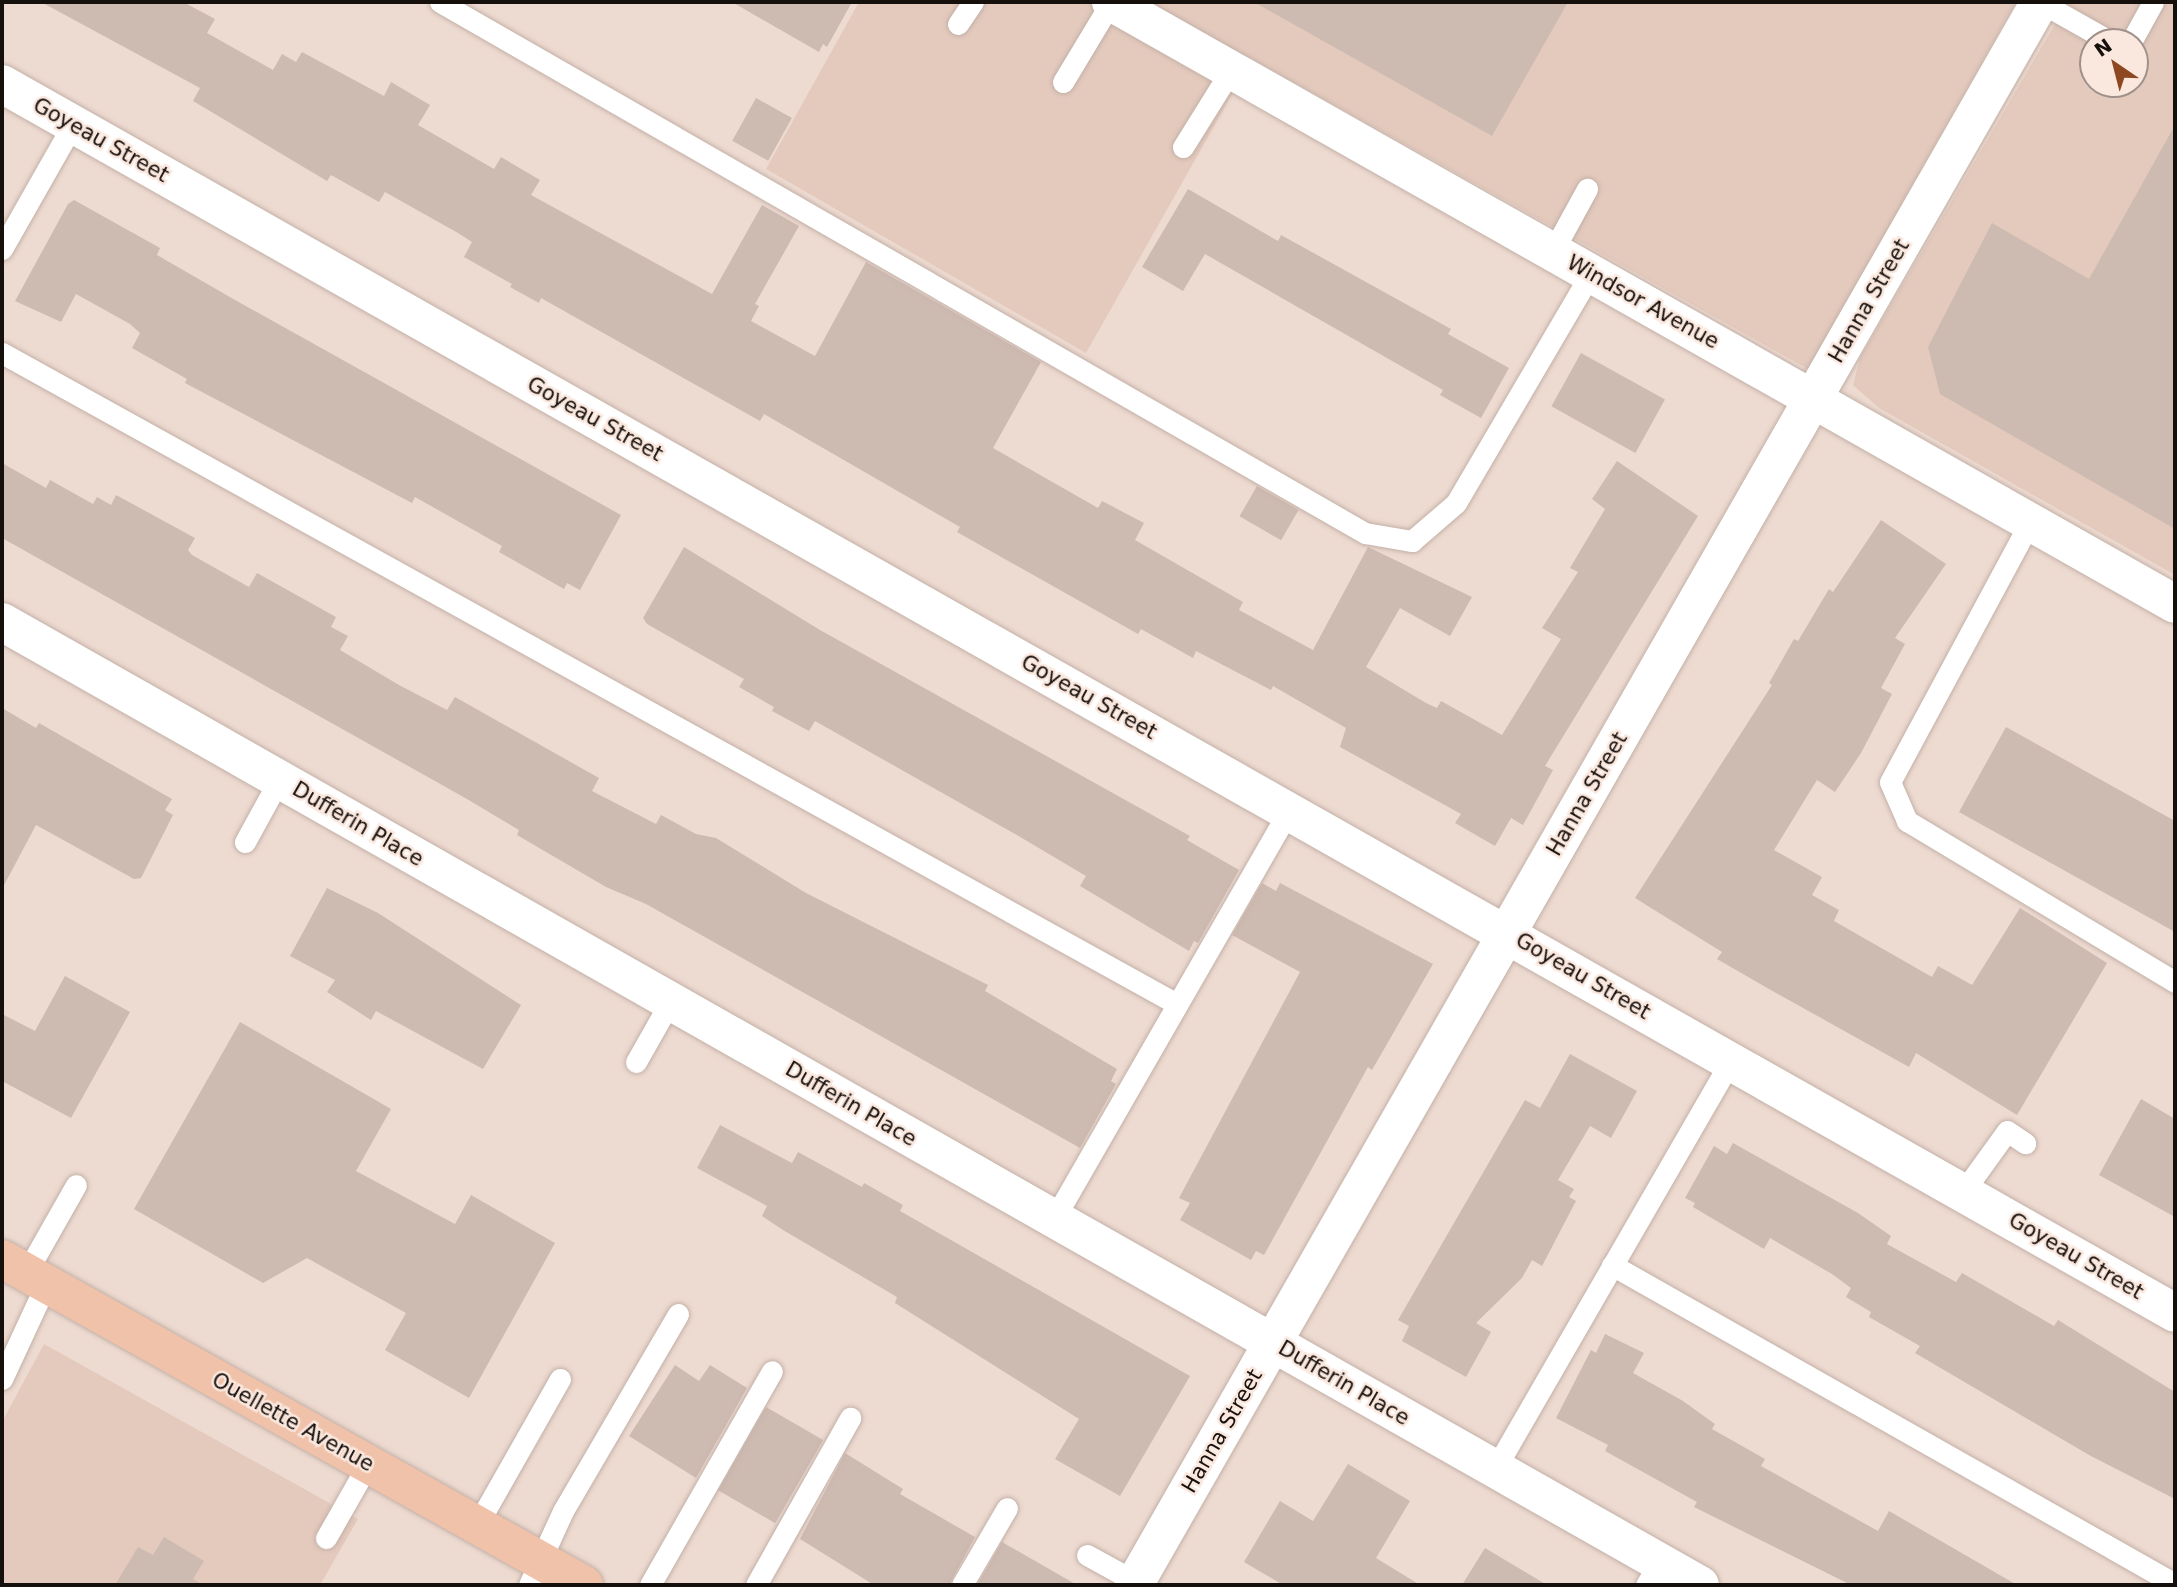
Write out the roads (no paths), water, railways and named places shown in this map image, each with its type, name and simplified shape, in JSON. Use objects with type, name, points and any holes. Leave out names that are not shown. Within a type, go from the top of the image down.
[{"type":"main road","name":"Ouellette Avenue","points":[[24,1272],[477,1525],[535,1572],[584,1585]]},
{"type":"street","name":"Windsor Avenue","points":[[1111,2],[2175,604]]},
{"type":"street","name":"Hanna Street","points":[[1135,1584],[2040,2]]},
{"type":"street","name":"Goyeau Street","points":[[2,83],[2175,1313]]},
{"type":"street","name":"Dufferin Place","points":[[2,622],[1495,1469],[1653,1574],[1700,1585]]},
{"type":"lane","points":[[440,2],[1364,533],[1412,541],[1456,503],[1591,273]]},
{"type":"lane","points":[[958,24],[973,2]]},
{"type":"lane","points":[[1063,82],[1111,2]]},
{"type":"lane","points":[[2040,2],[2086,28]]},
{"type":"lane","points":[[2138,28],[2152,2]]},
{"type":"lane","points":[[1183,148],[1231,70]]},
{"type":"lane","points":[[2,249],[73,124]]},
{"type":"lane","points":[[1553,251],[1587,190]]},
{"type":"lane","points":[[2,353],[1177,1004]]},
{"type":"lane","points":[[2030,522],[1890,782],[1907,821],[2175,982]]},
{"type":"lane","points":[[245,842],[279,780]]},
{"type":"lane","points":[[1054,1219],[1289,810]]},
{"type":"lane","points":[[636,1062],[670,1002]]},
{"type":"lane","points":[[1495,1469],[1731,1060]]},
{"type":"lane","points":[[1963,1192],[2007,1131],[2025,1143]]},
{"type":"lane","points":[[2,1379],[24,1272],[76,1185]]},
{"type":"lane","points":[[1612,1265],[2175,1584]]},
{"type":"lane","points":[[535,1572],[563,1511],[678,1314]]},
{"type":"lane","points":[[650,1585],[772,1371]]},
{"type":"lane","points":[[477,1525],[560,1379]]},
{"type":"lane","points":[[756,1585],[850,1418]]},
{"type":"lane","points":[[326,1538],[368,1464]]},
{"type":"lane","points":[[962,1585],[1007,1508]]},
{"type":"lane","points":[[1087,1555],[1135,1584]]}]
